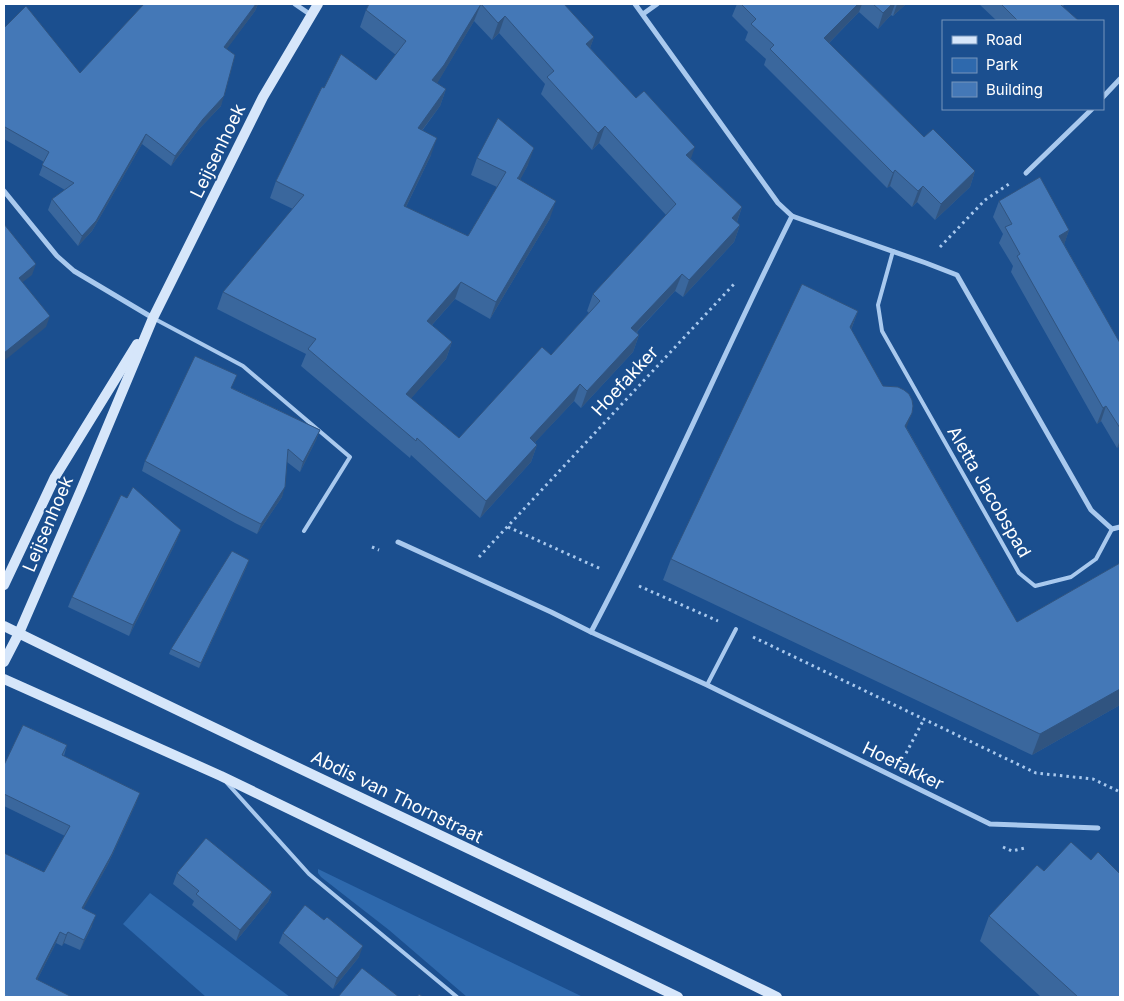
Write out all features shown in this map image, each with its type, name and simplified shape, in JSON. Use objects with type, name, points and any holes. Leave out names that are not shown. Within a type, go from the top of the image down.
[{"type":"main road","name":"Leijsenhoek","points":[[4,662],[19,633],[154,318],[263,97],[318,4]]},
{"type":"main road","name":"Leijsenhoek","points":[[4,585],[54,477],[154,318]]},
{"type":"main road","name":"Abdis van Thornstraat","points":[[4,626],[777,997]]},
{"type":"main road","points":[[4,679],[221,776],[672,996]]},
{"type":"street","points":[[295,4],[311,15]]},
{"type":"street","points":[[635,4],[778,203],[792,216],[926,262],[957,275],[1091,510],[1112,529],[1120,527]]},
{"type":"street","points":[[643,14],[657,4]]},
{"type":"street","points":[[1104,96],[1120,80]]},
{"type":"street","points":[[1026,173],[1091,110]]},
{"type":"street","points":[[4,191],[57,256],[74,272],[154,318]]},
{"type":"street","points":[[591,632],[620,578],[792,216]]},
{"type":"street","name":"Hoefakker","points":[[398,542],[707,686],[990,824],[1098,828]]},
{"type":"lane","name":"Aletta Jacobspad","points":[[893,251],[878,305],[882,331],[1019,573],[1036,586],[1071,576],[1096,559],[1112,529]]},
{"type":"lane","points":[[154,318],[243,366],[350,457],[304,531]]},
{"type":"lane","points":[[707,686],[736,629]]},
{"type":"lane","points":[[221,776],[309,874],[457,997]]},
{"type":"path","points":[[926,262],[985,200],[1026,173]]},
{"type":"path","name":"Hoefakker","points":[[465,572],[747,270],[768,265]]},
{"type":"path","points":[[508,526],[736,629],[1036,773],[1093,779],[1120,792]]},
{"type":"path","points":[[894,777],[924,719]]},
{"type":"green space","points":[[318,869],[583,997],[467,997],[389,930],[321,877]]},
{"type":"green space","points":[[150,893],[290,997],[206,997],[123,924]]},
{"type":"building","points":[[144,4],[256,4],[224,47],[235,55],[224,96],[203,119],[175,156],[146,134],[96,221],[82,236],[52,199],[74,183],[42,165],[49,152],[4,128],[4,28],[26,6],[80,73]]},
{"type":"building","points":[[369,4],[481,4],[564,4],[594,37],[586,44],[636,98],[644,91],[695,147],[686,155],[742,207],[732,218],[740,225],[689,280],[682,274],[631,328],[639,335],[587,391],[580,384],[530,438],[537,445],[486,501],[417,438],[416,441],[308,349],[316,339],[223,292],[304,195],[276,181],[322,87],[324,88],[341,54],[376,80],[406,41],[366,10]],"holes":[[[481,4],[498,23],[505,16],[554,71],[547,77],[598,133],[605,126],[676,204],[593,294],[600,301],[551,355],[542,347],[459,438],[406,394],[452,342],[427,321],[461,282],[496,302],[556,201],[517,178],[534,148],[498,118],[477,158],[506,172],[468,236],[404,206],[437,138],[418,128],[446,89],[432,80],[444,65]]]},
{"type":"building","points":[[741,4],[858,4],[824,38],[924,137],[933,129],[975,171],[941,204],[923,186],[918,191],[895,170],[893,173],[770,49],[774,45],[751,24],[756,19]]},
{"type":"building","points":[[873,4],[892,4],[883,13]]},
{"type":"building","points":[[1001,4],[1062,4],[1078,20],[1017,20]]},
{"type":"building","points":[[1040,177],[1069,230],[1059,236],[1120,343],[1120,428],[1106,406],[1103,408],[1017,256],[1020,254],[1005,227],[1012,224],[999,201]]},
{"type":"building","points":[[4,224],[36,264],[19,278],[50,316],[4,353]]},
{"type":"building","points":[[802,284],[858,311],[850,327],[883,386],[898,387],[909,394],[913,406],[912,413],[905,426],[1017,622],[1120,563],[1120,689],[1040,734],[671,559]]},
{"type":"building","points":[[195,356],[237,375],[231,388],[320,430],[303,462],[288,449],[285,487],[261,524],[145,461]]},
{"type":"building","points":[[133,487],[181,530],[133,625],[72,597],[121,495],[127,498]]},
{"type":"building","points":[[232,551],[249,560],[201,663],[171,649]]},
{"type":"building","points":[[23,725],[67,745],[62,755],[140,793],[112,854],[82,908],[96,915],[84,940],[68,932],[66,935],[60,932],[36,979],[72,997],[4,997],[4,853],[44,872],[70,826],[4,794],[4,765]]},
{"type":"building","points":[[206,838],[272,892],[240,930],[196,894],[199,891],[177,873]]},
{"type":"building","points":[[1071,842],[1091,860],[1098,852],[1120,874],[1120,997],[1078,997],[989,916],[1037,865],[1044,871]]},
{"type":"building","points":[[305,905],[324,920],[327,917],[363,946],[337,978],[283,933]]},
{"type":"building","points":[[362,968],[399,997],[338,997]]}]
